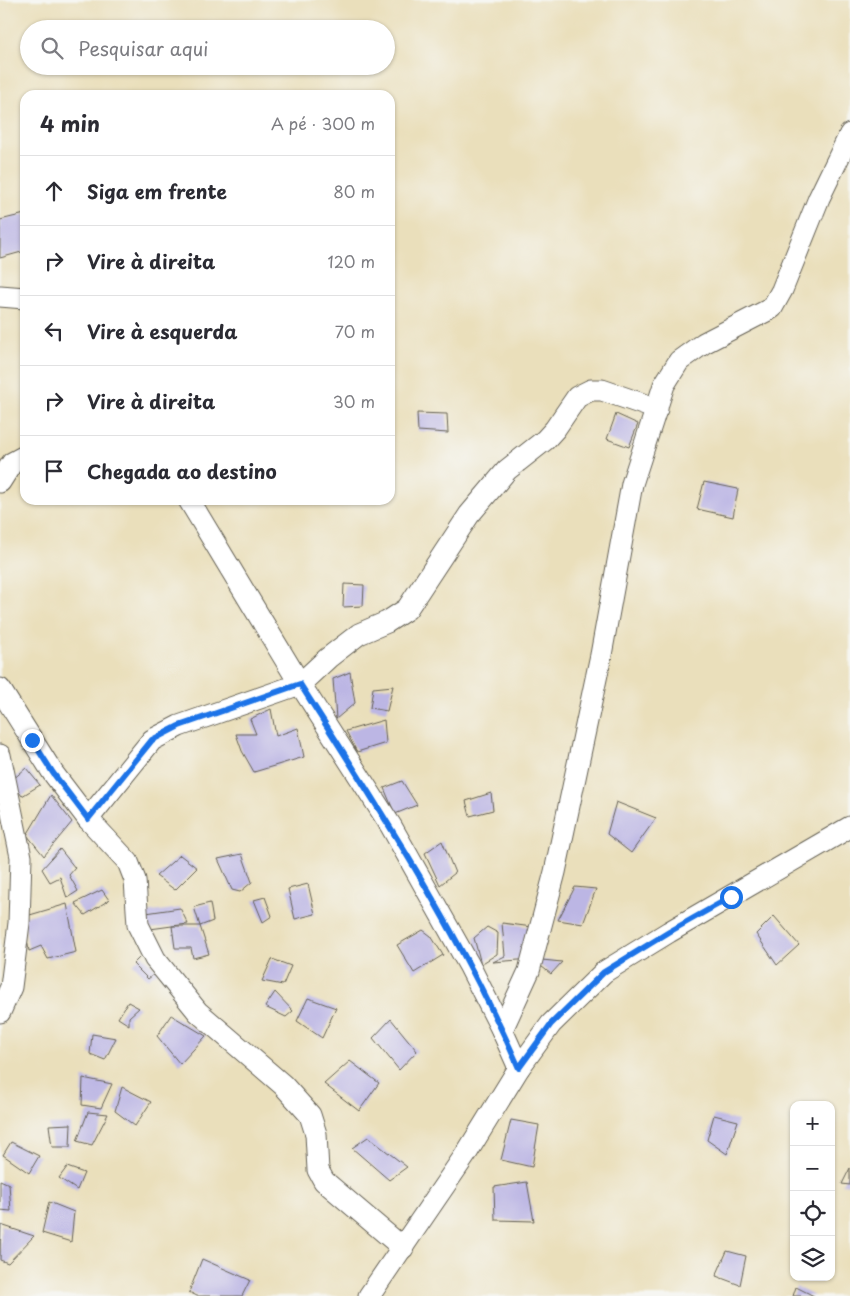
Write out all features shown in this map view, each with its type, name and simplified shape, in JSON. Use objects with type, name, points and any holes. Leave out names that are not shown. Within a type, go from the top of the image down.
[{"type":"street","points":[[502,1030],[529,971],[555,872],[601,655],[632,484],[664,385],[679,362],[704,344],[772,308],[782,290],[819,198],[850,134]]},
{"type":"street","points":[[0,296],[20,298]]},
{"type":"street","points":[[88,819],[152,740],[179,726],[300,684],[328,658],[360,634],[387,622],[407,609],[469,515],[507,470],[545,440],[577,397],[591,390],[602,390],[657,409]]},
{"type":"street","points":[[0,482],[12,463],[20,459]]},
{"type":"street","points":[[192,505],[300,684],[390,826],[469,965],[519,1068]]},
{"type":"street","points":[[0,690],[53,773],[88,819],[128,862],[135,880],[138,925],[155,959],[198,1012],[283,1085],[310,1115],[316,1134],[318,1170],[324,1181],[404,1248]]},
{"type":"street","points":[[0,754],[21,857],[18,923],[12,987],[0,1012]]},
{"type":"street","points":[[369,1296],[404,1248],[466,1154],[519,1068],[551,1024],[604,972],[850,827]]},
{"type":"building","points":[[20,215],[20,252],[0,258],[0,220]]},
{"type":"building","points":[[417,413],[447,414],[448,433],[418,431]]},
{"type":"building","points":[[616,414],[638,424],[629,447],[607,439]]},
{"type":"building","points":[[704,482],[738,489],[733,517],[697,509]]},
{"type":"building","points":[[344,584],[364,585],[363,606],[343,607]]},
{"type":"building","points":[[350,672],[355,703],[336,719],[333,679]]},
{"type":"building","points":[[393,686],[387,711],[370,708],[373,688]]},
{"type":"building","points":[[271,709],[276,736],[298,728],[304,757],[254,772],[242,751],[236,734],[256,734],[250,719]]},
{"type":"building","points":[[384,720],[386,743],[357,752],[346,731]]},
{"type":"building","points":[[26,768],[40,785],[22,796],[11,781]]},
{"type":"building","points":[[402,781],[417,805],[395,814],[384,788]]},
{"type":"building","points":[[491,793],[493,810],[470,816],[466,801]]},
{"type":"building","points":[[51,795],[72,822],[44,856],[27,835]]},
{"type":"building","points":[[616,802],[656,818],[631,853],[607,834]]},
{"type":"building","points":[[442,841],[455,873],[440,885],[425,853]]},
{"type":"building","points":[[60,849],[75,868],[69,875],[78,891],[67,898],[60,877],[50,882],[42,869]]},
{"type":"building","points":[[242,854],[252,882],[240,892],[232,890],[218,859]]},
{"type":"building","points":[[180,855],[197,868],[175,890],[156,876]]},
{"type":"building","points":[[308,884],[315,914],[295,919],[288,889]]},
{"type":"building","points":[[575,887],[596,889],[583,924],[558,920]]},
{"type":"building","points":[[102,890],[109,900],[85,915],[75,903]]},
{"type":"building","points":[[265,897],[272,916],[263,922],[254,900]]},
{"type":"building","points":[[210,903],[213,921],[200,926],[194,907]]},
{"type":"building","points":[[67,904],[76,952],[48,959],[41,946],[29,951],[23,917]]},
{"type":"building","points":[[180,908],[188,924],[150,929],[146,913]]},
{"type":"building","points":[[774,916],[799,945],[777,965],[756,934]]},
{"type":"building","points":[[502,923],[540,928],[532,959],[493,962],[505,956]]},
{"type":"building","points":[[172,926],[200,926],[209,954],[193,958],[191,948],[175,948]]},
{"type":"building","points":[[487,927],[498,933],[497,954],[481,964],[474,938]]},
{"type":"building","points":[[423,930],[431,936],[443,955],[414,973],[397,945]]},
{"type":"building","points":[[142,955],[158,971],[148,979],[133,964]]},
{"type":"building","points":[[272,959],[291,966],[283,985],[262,981]]},
{"type":"building","points":[[532,959],[562,962],[551,974]]},
{"type":"building","points":[[275,992],[293,1011],[286,1017],[265,1007]]},
{"type":"building","points":[[308,998],[336,1008],[322,1038],[297,1021]]},
{"type":"building","points":[[128,1002],[139,1008],[129,1017],[129,1025],[118,1018]]},
{"type":"building","points":[[171,1015],[206,1036],[180,1064],[157,1036]]},
{"type":"building","points":[[391,1019],[417,1051],[399,1070],[373,1038]]},
{"type":"building","points":[[92,1034],[116,1038],[105,1060],[90,1054]]},
{"type":"building","points":[[350,1061],[379,1083],[359,1111],[324,1084]]},
{"type":"building","points":[[83,1078],[112,1084],[101,1108],[82,1105]]},
{"type":"building","points":[[122,1087],[151,1102],[135,1126],[115,1111]]},
{"type":"building","points":[[88,1112],[108,1114],[92,1145],[77,1141]]},
{"type":"building","points":[[714,1115],[738,1121],[727,1154],[707,1140]]},
{"type":"building","points":[[511,1120],[539,1125],[532,1167],[501,1160]]},
{"type":"building","points":[[71,1124],[70,1147],[52,1147],[49,1125]]},
{"type":"building","points":[[368,1137],[407,1167],[389,1180],[352,1148]]},
{"type":"building","points":[[11,1142],[39,1156],[29,1173],[3,1155]]},
{"type":"building","points":[[67,1167],[84,1173],[77,1190],[59,1178]]},
{"type":"building","points":[[850,1168],[850,1185],[842,1184]]},
{"type":"building","points":[[0,1180],[9,1184],[11,1211],[0,1210]]},
{"type":"building","points":[[527,1182],[534,1221],[495,1220],[494,1187]]},
{"type":"building","points":[[49,1202],[74,1212],[71,1242],[42,1233]]},
{"type":"building","points":[[1,1225],[34,1236],[8,1263],[0,1260]]},
{"type":"building","points":[[727,1251],[746,1256],[740,1285],[716,1276]]},
{"type":"building","points":[[202,1259],[250,1280],[242,1296],[197,1296],[189,1292]]},
{"type":"building","points":[[796,1287],[814,1296],[793,1296]]},
{"type":"route","points":[[32,740],[53,773],[88,819],[152,740],[179,726],[300,684],[390,826],[469,965],[519,1068],[551,1024],[604,972],[731,897]]}]
